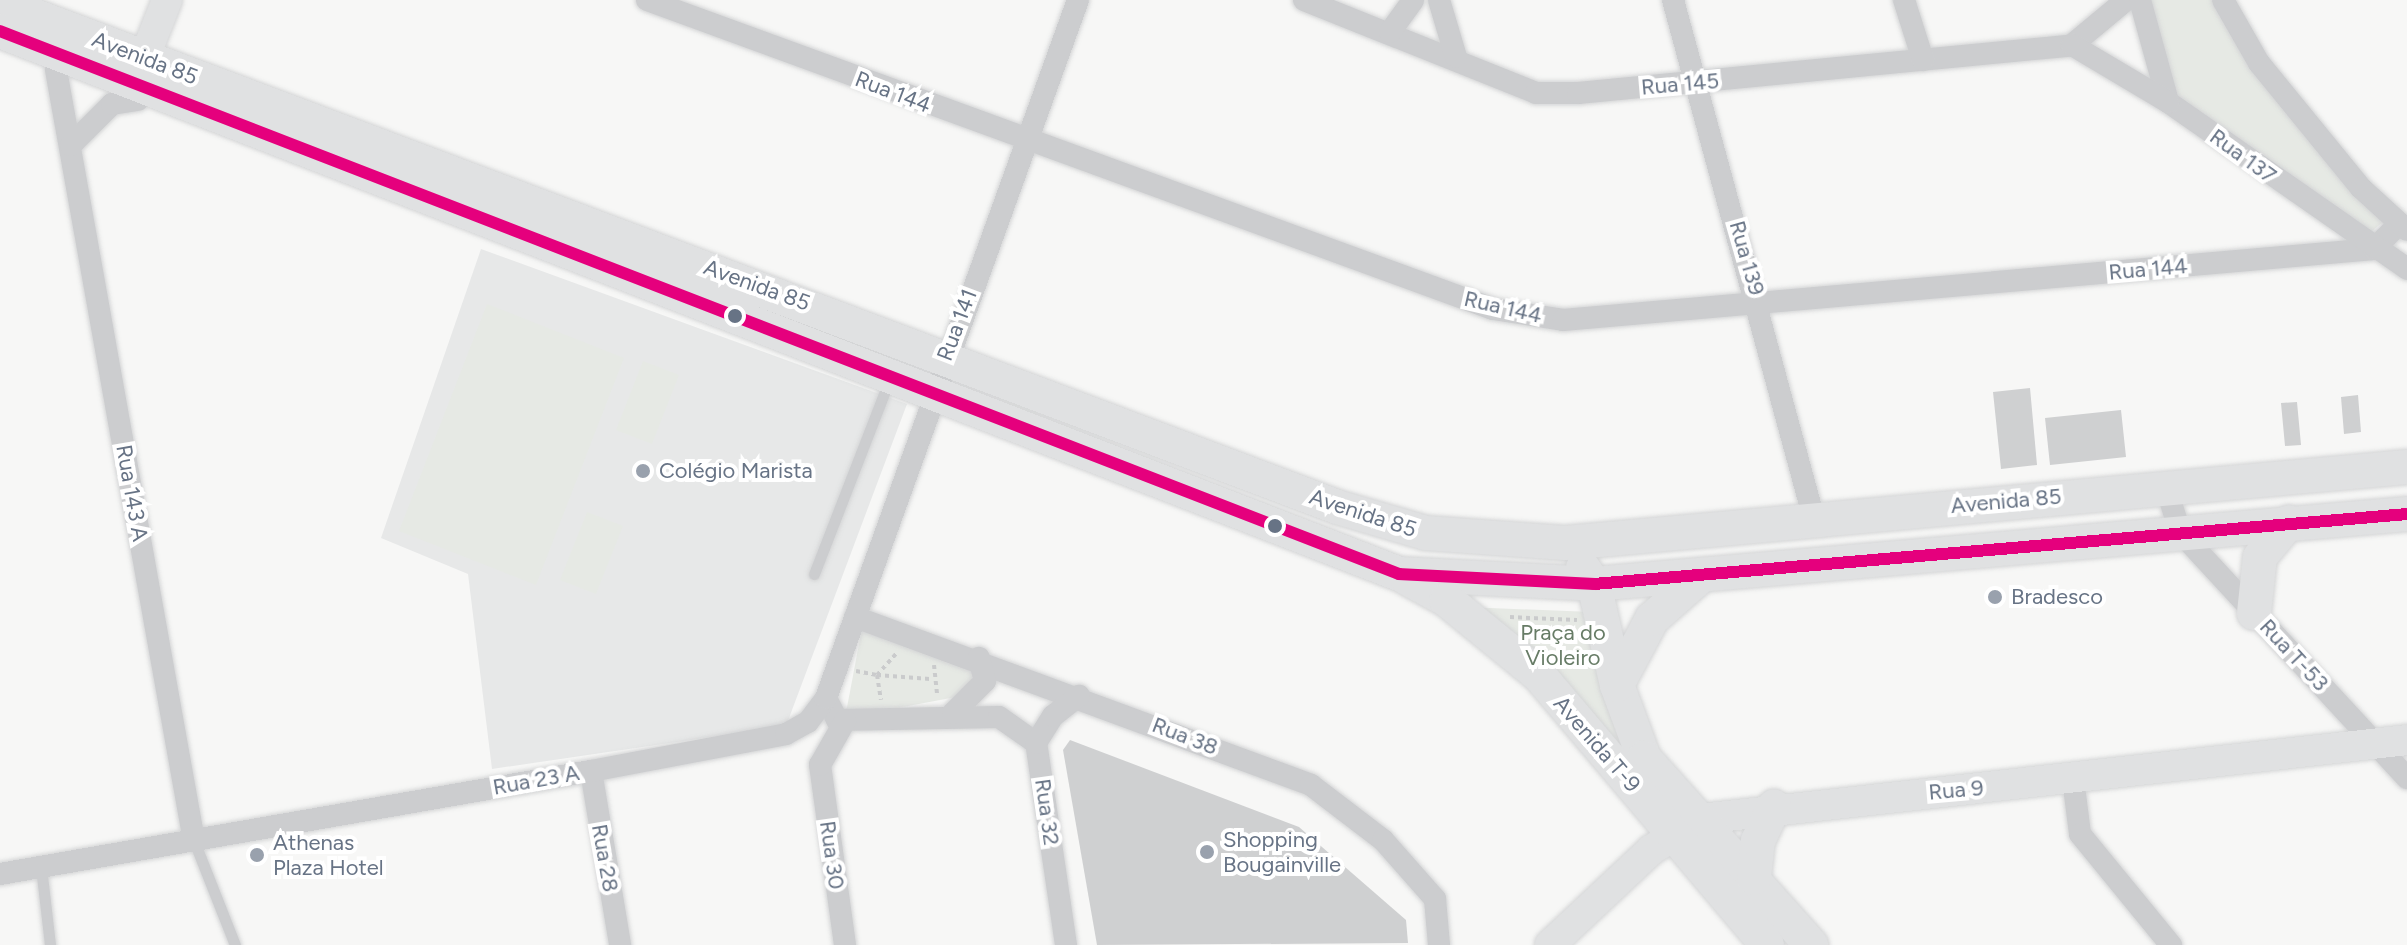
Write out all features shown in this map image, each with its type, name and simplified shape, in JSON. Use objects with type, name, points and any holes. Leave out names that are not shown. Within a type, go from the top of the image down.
[{"type":"main road","name":"Avenida 85","points":[[0,3],[945,355],[1337,507],[1426,533],[1565,543],[2407,467]]},
{"type":"main road","name":"Avenida 85","points":[[0,31],[360,174],[933,391],[1399,574],[1594,584],[2407,514]]},
{"type":"main road","points":[[2254,613],[2260,557],[2289,522]]},
{"type":"main road","name":"Avenida T-9","points":[[1565,543],[1594,584],[1617,685],[1644,758],[1767,945]]},
{"type":"main road","name":"Avenida T-9","points":[[1399,574],[1447,600],[1539,675],[1687,826],[1754,878],[1811,945]]},
{"type":"main road","points":[[1617,685],[1652,619],[1702,575]]},
{"type":"main road","points":[[1754,878],[1758,841],[1774,807]]},
{"type":"street","name":"Avenida 85","points":[[37,0],[149,46],[334,115],[380,144]]},
{"type":"street","points":[[149,46],[167,0]]},
{"type":"street","name":"Rua 144","points":[[647,0],[1025,142],[1493,309],[1563,320],[2374,249]]},
{"type":"street","name":"Rua 145","points":[[1304,0],[1456,57],[1536,93],[1698,82],[2072,45]]},
{"type":"street","points":[[1390,32],[1413,0]]},
{"type":"street","points":[[1439,0],[1456,57]]},
{"type":"street","name":"Rua 139","points":[[1673,0],[1760,304],[1814,519]]},
{"type":"street","points":[[1904,0],[1923,60]]},
{"type":"street","points":[[2126,0],[2072,45],[2168,102]]},
{"type":"street","points":[[2140,0],[2168,102]]},
{"type":"street","points":[[2223,0],[2259,63],[2403,227],[2374,249]]},
{"type":"street","name":"Rua 141","points":[[826,698],[945,355],[1074,1]]},
{"type":"street","name":"Avenida 85","points":[[0,49],[324,171],[360,174]]},
{"type":"street","name":"Rua 143 A","points":[[56,70],[194,841]]},
{"type":"street","points":[[71,145],[112,104],[138,100]]},
{"type":"street","name":"Rua 137","points":[[2168,102],[2374,249],[2407,269]]},
{"type":"street","points":[[2166,487],[2180,532]]},
{"type":"street","name":"Rua T-53","points":[[2180,532],[2407,778]]},
{"type":"street","name":"Rua 38","points":[[855,617],[979,658],[1311,785],[1383,840],[1435,899],[1439,945]]},
{"type":"street","points":[[826,698],[831,714],[845,721],[950,703],[985,681],[979,658]]},
{"type":"street","points":[[950,703],[999,717],[1036,743],[1053,716],[1079,696]]},
{"type":"street","name":"Rua 23 A","points":[[0,874],[786,734],[818,713],[826,698]]},
{"type":"street","points":[[786,734],[820,765],[845,721]]},
{"type":"street","name":"Rua 9","points":[[1687,826],[1774,807],[2073,779],[2407,740]]},
{"type":"street","name":"Rua 32","points":[[1036,743],[1066,945]]},
{"type":"street","name":"Rua 30","points":[[820,765],[845,945]]},
{"type":"street","name":"Rua 28","points":[[591,771],[620,945]]},
{"type":"street","points":[[2073,779],[2080,834],[2162,942]]},
{"type":"street","points":[[1550,945],[1687,826]]},
{"type":"lane","points":[[814,574],[891,375]]},
{"type":"lane","points":[[194,841],[235,945]]},
{"type":"lane","points":[[41,867],[50,945]]},
{"type":"path","points":[[1505,617],[1594,621]]},
{"type":"path","points":[[877,675],[905,644]]},
{"type":"path","points":[[930,653],[942,658],[930,679]]},
{"type":"path","points":[[853,670],[930,679]]},
{"type":"path","points":[[877,675],[882,708]]},
{"type":"path","points":[[930,679],[937,696],[950,703]]},
{"type":"path","points":[[923,699],[937,696]]},
{"type":"path","points":[[870,710],[896,705]]},
{"type":"shaded area","name":"Colégio Marista","points":[[481,249],[907,404],[786,726],[492,769],[468,574],[381,538]]},
{"type":"green space","points":[[2145,0],[2215,0],[2385,220],[2370,233],[2173,100]]},
{"type":"green space","points":[[487,304],[624,358],[536,585],[399,531]]},
{"type":"green space","points":[[643,361],[679,375],[652,444],[616,430]]},
{"type":"green space","points":[[587,512],[623,526],[596,594],[560,580]]},
{"type":"green space","name":"Praça do Violeiro","points":[[1466,607],[1592,612],[1663,791]]},
{"type":"green space","points":[[862,628],[978,668],[980,681],[961,696],[845,718]]},
{"type":"building","points":[[2030,388],[2037,465],[2001,469],[1993,392]]},
{"type":"building","points":[[2358,395],[2361,432],[2344,434],[2341,397]]},
{"type":"building","points":[[2297,402],[2301,445],[2285,446],[2281,403]]},
{"type":"building","points":[[2121,410],[2126,457],[2050,465],[2045,418]]},
{"type":"building","name":"Shopping Bougainville","points":[[1070,740],[1299,827],[1406,920],[1408,943],[1097,945],[1063,750]]},
{"type":"transit line","points":[[0,31],[1399,574],[1594,584],[2407,514]]},
{"type":"place","name":"Colégio Marista","points":[[643,471]]},
{"type":"place","name":"Bradesco","points":[[1995,597]]},
{"type":"place","name":"Shopping Bougainville","points":[[1207,852]]},
{"type":"place","name":"Athenas Plaza Hotel","points":[[257,855]]}]
